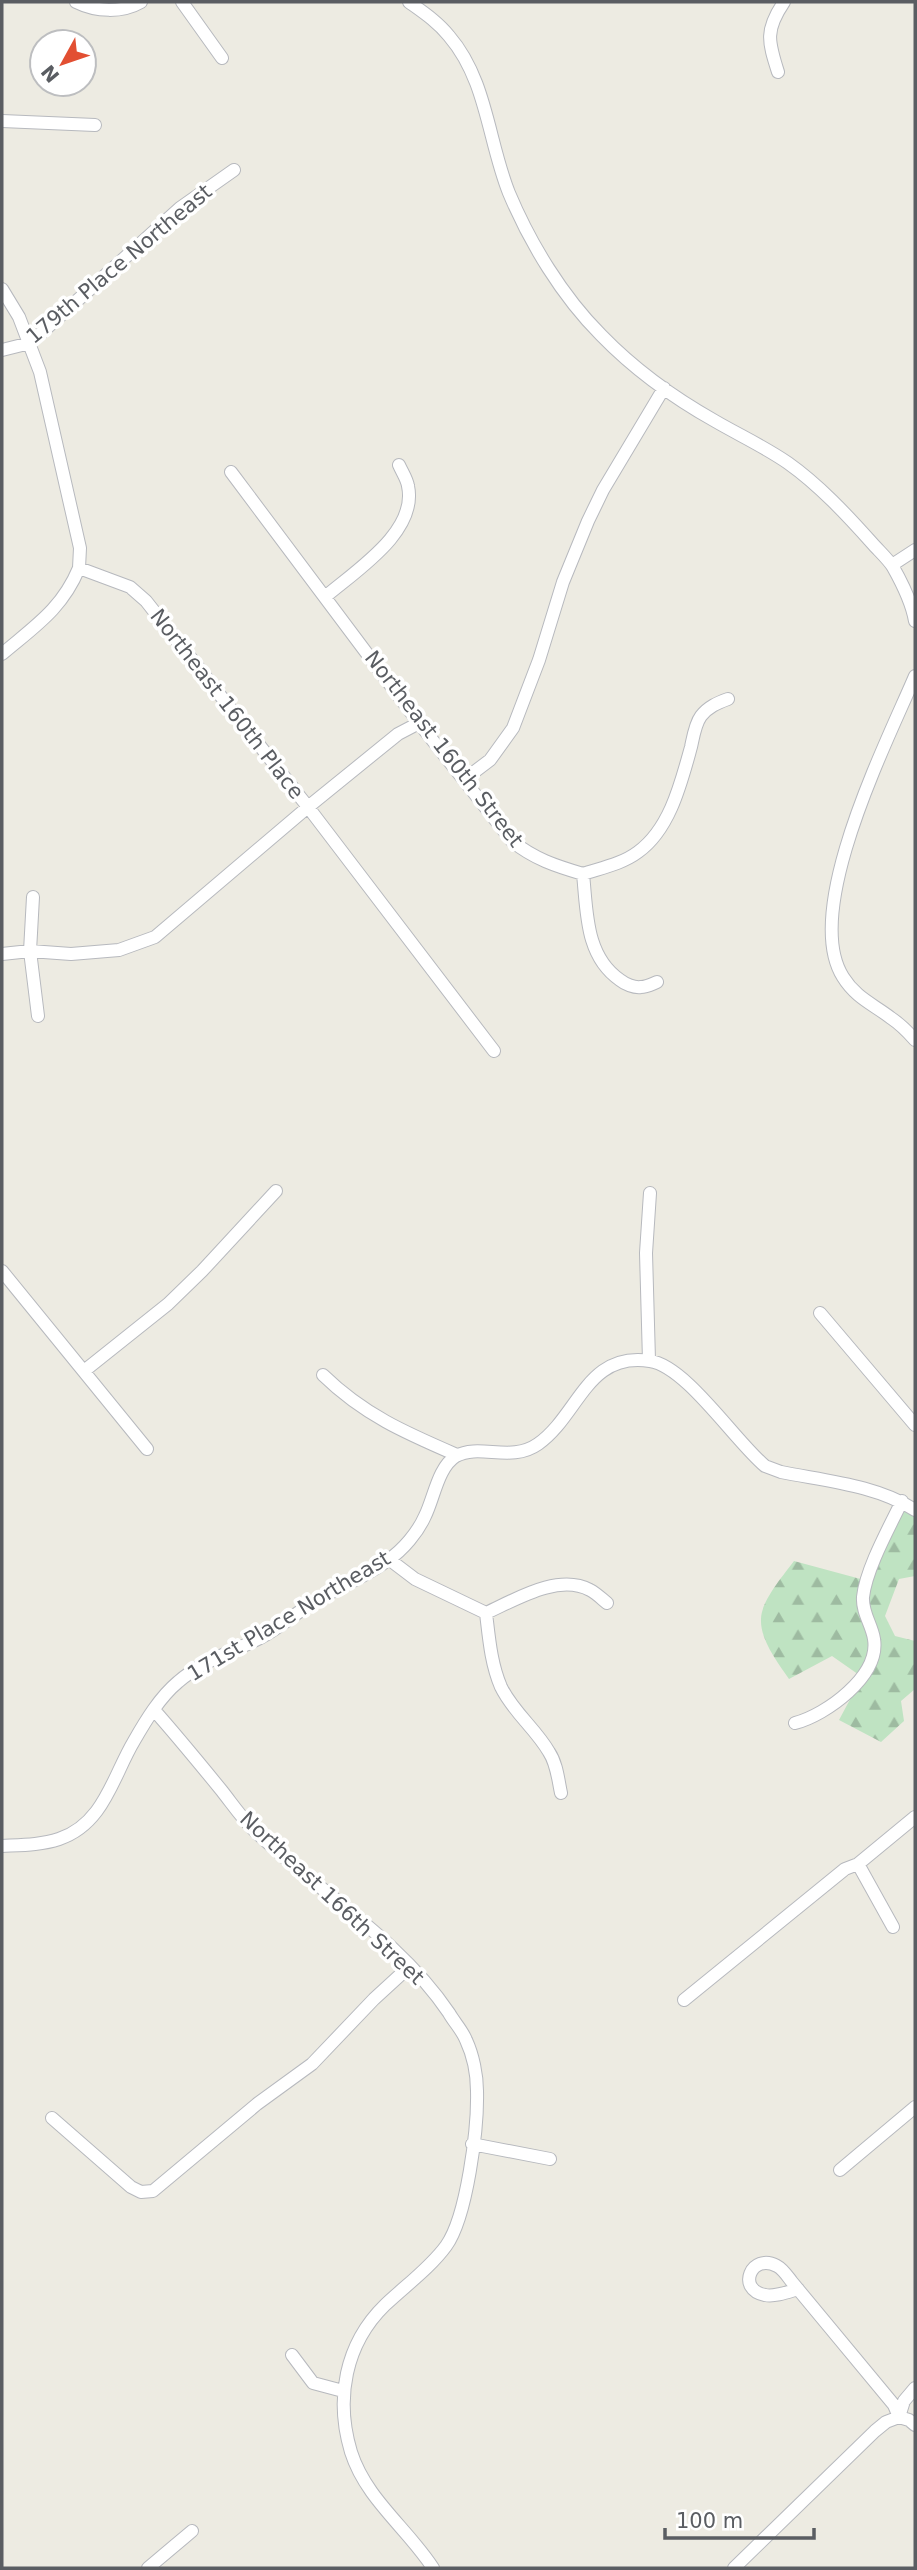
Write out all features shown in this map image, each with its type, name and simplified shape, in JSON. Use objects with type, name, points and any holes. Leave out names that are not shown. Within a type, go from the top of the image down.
[{"type":"street","points":[[76,2],[99,10],[117,9],[141,2]]},
{"type":"street","points":[[182,2],[222,58]]},
{"type":"street","points":[[409,2],[450,37],[469,65],[484,104],[508,190],[524,225],[544,259],[601,335],[664,388],[788,463],[858,527],[892,565],[915,621]]},
{"type":"street","points":[[778,72],[770,48],[769,30],[784,2]]},
{"type":"street","points":[[2,121],[95,125]]},
{"type":"street","name":"179th Place Northeast","points":[[2,350],[30,343],[180,208],[234,170]]},
{"type":"street","points":[[2,289],[19,317],[30,343],[68,486],[81,551],[79,568],[70,589],[60,603],[2,654]]},
{"type":"street","points":[[465,779],[490,760],[513,728],[588,521],[603,490],[664,388]]},
{"type":"street","points":[[325,597],[373,557],[397,532],[408,503],[408,486],[399,466]]},
{"type":"street","name":"Northeast 160th Street","points":[[231,472],[419,723],[512,841],[545,863],[583,874]]},
{"type":"street","points":[[892,565],[915,550]]},
{"type":"street","name":"Northeast 160th Place","points":[[79,568],[130,587],[146,601],[309,807],[494,1051]]},
{"type":"street","points":[[915,676],[845,844],[837,882],[832,931],[834,953],[841,975],[869,1005],[891,1017],[915,1040]]},
{"type":"street","points":[[657,982],[640,987],[626,984],[598,959],[591,938],[583,874],[619,863],[638,853],[652,839],[668,815],[682,779],[699,718],[713,704],[728,699]]},
{"type":"street","points":[[2,954],[30,951],[71,954],[119,950],[156,937],[398,734],[419,723]]},
{"type":"street","points":[[33,897],[30,951],[38,1016]]},
{"type":"street","points":[[84,1371],[168,1304],[276,1191]]},
{"type":"street","points":[[649,1360],[646,1253],[650,1193]]},
{"type":"street","points":[[2,1271],[147,1449]]},
{"type":"street","points":[[820,1313],[915,1425]]},
{"type":"street","points":[[323,1376],[376,1418],[457,1455],[472,1452],[519,1453],[548,1437],[588,1384],[604,1369],[619,1362],[649,1360],[674,1370],[765,1466],[780,1472],[878,1492],[902,1501],[915,1510]]},
{"type":"street","name":"171st Place Northeast","points":[[2,1846],[59,1839],[88,1821],[104,1802],[133,1742],[165,1694],[179,1680],[204,1663],[262,1637],[314,1602],[390,1560],[416,1533],[447,1464],[457,1455]]},
{"type":"street","points":[[794,1723],[812,1719],[847,1692],[867,1672],[875,1656],[874,1637],[863,1607],[863,1595],[878,1551],[902,1501]]},
{"type":"street","points":[[390,1560],[415,1578],[486,1613]]},
{"type":"street","points":[[486,1613],[528,1594],[559,1585],[573,1584],[590,1590],[607,1603]]},
{"type":"street","points":[[486,1613],[493,1663],[501,1687],[515,1711],[549,1751],[557,1769],[561,1793]]},
{"type":"street","name":"Northeast 166th Street","points":[[154,1710],[254,1830],[410,1966],[440,2000],[466,2039],[474,2066],[477,2091],[466,2193],[455,2228],[446,2246],[364,2329],[351,2356],[343,2391],[351,2453],[364,2482],[433,2568]]},
{"type":"street","points":[[684,2000],[845,1869],[858,1864],[915,1817]]},
{"type":"street","points":[[858,1864],[893,1927]]},
{"type":"street","points":[[52,2118],[131,2187],[141,2192],[153,2191],[257,2104],[312,2064],[374,1998],[410,1966]]},
{"type":"street","points":[[840,2170],[915,2107]]},
{"type":"street","points":[[472,2144],[550,2159]]},
{"type":"street","points":[[798,2289],[894,2405],[899,2417]]},
{"type":"street","points":[[292,2354],[313,2383],[343,2391]]},
{"type":"street","points":[[899,2417],[904,2401],[915,2388]]},
{"type":"street","points":[[734,2568],[886,2422],[899,2417],[915,2425]]},
{"type":"street","points":[[148,2568],[192,2531]]},
{"type":"green space","points":[[902,1501],[915,1510],[915,1576],[899,1579],[885,1616],[895,1636],[915,1641],[915,1689],[901,1701],[904,1721],[881,1742],[839,1720],[862,1677],[832,1656],[789,1679],[763,1635],[761,1619],[765,1604],[794,1561],[868,1581]]}]
